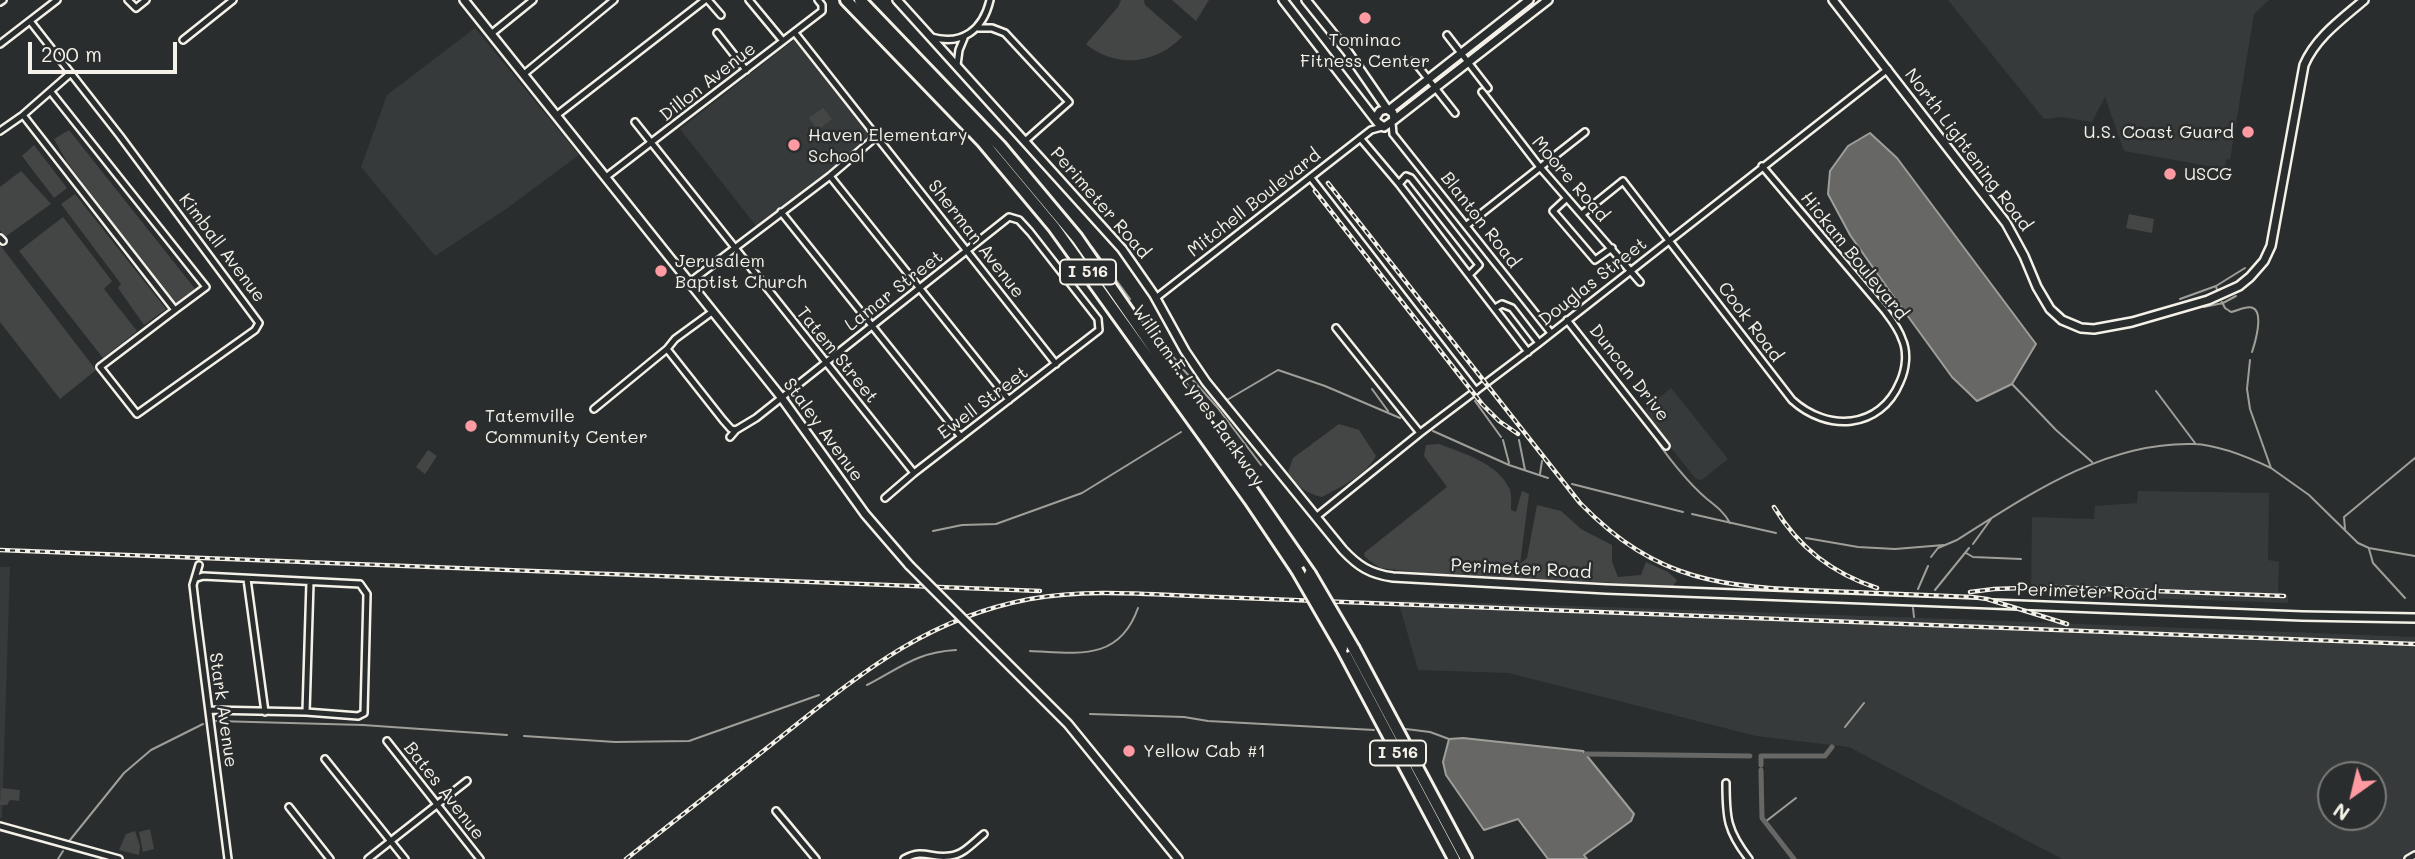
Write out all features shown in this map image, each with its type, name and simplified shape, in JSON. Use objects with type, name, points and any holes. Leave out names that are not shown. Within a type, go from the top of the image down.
[{"type":"highway","name":"William F. Lynes Parkway","points":[[846,0],[983,142],[1054,228],[1250,500],[1348,648],[1466,859]]},
{"type":"highway","name":"William F. Lynes Parkway","points":[[860,0],[1000,146],[1077,238],[1310,574],[1454,859]]},
{"type":"street","points":[[0,44],[57,0]]},
{"type":"street","points":[[128,0],[136,8],[146,0]]},
{"type":"street","name":"Staley Avenue","points":[[464,0],[782,397],[864,514],[909,565],[1068,724],[1178,859]]},
{"type":"street","points":[[491,34],[533,0]]},
{"type":"street","points":[[524,74],[614,0]]},
{"type":"street","points":[[557,115],[707,0],[721,15]]},
{"type":"street","points":[[749,0],[783,41]]},
{"type":"street","name":"Perimeter Road","points":[[897,0],[1122,249],[1156,298],[1201,375],[1316,517],[1358,565],[1370,572],[1392,577],[1536,586],[2302,616],[2415,618]]},
{"type":"street","points":[[930,37],[942,40],[964,38],[978,28],[990,0]]},
{"type":"street","points":[[1283,0],[1383,127],[1393,122],[1548,0]]},
{"type":"street","points":[[1306,0],[1392,113],[1393,134]]},
{"type":"street","points":[[1376,118],[1380,111],[1388,109],[1428,80],[1529,0]]},
{"type":"street","name":"North Lightening Road","points":[[1833,0],[2006,223],[2050,309],[2062,320],[2081,328],[2094,329],[2132,322],[2208,300],[2239,286],[2264,261],[2271,246],[2278,215],[2304,65],[2310,51],[2323,36],[2364,0]]},
{"type":"street","points":[[183,40],[230,1]]},
{"type":"street","name":"Dillon Avenue","points":[[606,177],[822,11],[820,2]]},
{"type":"street","name":"Kimball Avenue","points":[[30,21],[259,323],[256,330],[137,414],[100,367],[175,310]]},
{"type":"street","points":[[1499,24],[1506,33]]},
{"type":"street","points":[[978,28],[992,28],[1005,33],[1069,102],[1025,141]]},
{"type":"street","points":[[717,33],[746,70]]},
{"type":"street","name":"Sherman Avenue","points":[[795,33],[1056,365]]},
{"type":"street","points":[[1447,35],[1488,88]]},
{"type":"street","points":[[958,68],[957,58],[964,38]]},
{"type":"street","points":[[1414,61],[1455,113]]},
{"type":"street","name":"Douglas Street","points":[[1316,517],[1888,69]]},
{"type":"street","points":[[0,131],[23,115],[71,73]]},
{"type":"street","points":[[23,115],[175,310],[206,287],[51,92]]},
{"type":"street","name":"Moore Road","points":[[1482,92],[1539,166],[1640,282]]},
{"type":"street","points":[[1380,96],[1397,103]]},
{"type":"street","name":"Mitchell Boulevard","points":[[1156,298],[1361,139],[1371,130],[1376,118]]},
{"type":"street","name":"Tatem Street","points":[[635,122],[914,473]]},
{"type":"street","name":"Mitchell Boulevard","points":[[1371,130],[1383,127]]},
{"type":"street","name":"Blanton Road","points":[[1383,127],[1393,134],[1467,225],[1550,333]]},
{"type":"street","points":[[1467,225],[1585,132]]},
{"type":"street","points":[[690,282],[830,176],[877,136]]},
{"type":"street","points":[[1361,139],[1399,184],[1528,352]]},
{"type":"street","name":"Hickam Boulevard","points":[[1762,166],[1885,311],[1902,337],[1905,356],[1902,377],[1895,393],[1883,406]]},
{"type":"street","points":[[830,176],[1009,400]]},
{"type":"street","points":[[1399,184],[1406,176],[1411,178],[1479,265],[1469,275]]},
{"type":"street","points":[[1311,178],[1476,391]]},
{"type":"street","name":"Cook Road","points":[[1582,214],[1623,180],[1792,400],[1802,409],[1823,419],[1845,422],[1863,418],[1883,406]]},
{"type":"street","points":[[1567,198],[1553,211],[1595,260],[1612,248]]},
{"type":"street","points":[[781,212],[961,437]]},
{"type":"street","name":"Lamar Street","points":[[730,438],[736,430],[782,397],[1009,217],[1019,220],[1030,232],[1098,319],[1099,330]]},
{"type":"street","points":[[1495,308],[1502,304],[1513,308],[1539,343]]},
{"type":"street","points":[[594,409],[667,349],[675,339],[712,312]]},
{"type":"street","name":"Duncan Drive","points":[[1567,320],[1666,446]]},
{"type":"street","points":[[1336,328],[1420,433]]},
{"type":"street","name":"Ewell Street","points":[[885,498],[1099,330]]},
{"type":"street","points":[[667,349],[723,420],[731,429],[736,430]]},
{"type":"street","name":"Stark Avenue","points":[[200,565],[193,584],[228,859]]},
{"type":"street","points":[[197,578],[203,576],[360,584],[367,594],[364,713],[358,716],[209,710]]},
{"type":"street","points":[[247,579],[265,712]]},
{"type":"street","points":[[306,712],[310,582]]},
{"type":"street","name":"Bates Avenue","points":[[387,741],[480,859]]},
{"type":"street","points":[[325,759],[405,859]]},
{"type":"street","points":[[368,859],[467,781]]},
{"type":"street","points":[[1726,783],[1728,828],[1749,859]]},
{"type":"street","points":[[289,807],[330,859]]},
{"type":"street","points":[[776,811],[816,859]]},
{"type":"street","points":[[0,827],[119,859]]},
{"type":"street","points":[[904,859],[916,853],[948,857],[956,855],[984,834]]},
{"type":"street","points":[[2407,859],[2415,855]]},
{"type":"shaded area","points":[[1121,0],[1144,0],[1145,5],[1182,37],[1172,46],[1148,58],[1123,60],[1098,52],[1086,44]]},
{"type":"shaded area","points":[[1172,0],[1209,0],[1196,21]]},
{"type":"shaded area","points":[[1948,0],[2269,0],[2254,14],[2230,160],[2226,159],[2225,169],[2124,151],[2105,97],[2092,122],[2062,117],[2044,119]]},
{"type":"shaded area","points":[[475,28],[579,155],[506,209],[435,256],[361,167],[387,95]]},
{"type":"shaded area","points":[[795,39],[872,137],[757,227],[680,129]]},
{"type":"shaded area","points":[[823,108],[832,119],[818,130],[809,118]]},
{"type":"shaded area","points":[[69,130],[196,290],[176,306],[67,162],[54,139]]},
{"type":"shaded area","points":[[1870,133],[1897,158],[2036,344],[2012,384],[1977,401],[1952,377],[1891,293],[1850,235],[1828,194],[1830,171],[1848,146]]},
{"type":"shaded area","points":[[34,145],[67,188],[54,198],[22,156]]},
{"type":"shaded area","points":[[21,171],[51,204],[5,237],[0,230],[0,187]]},
{"type":"shaded area","points":[[75,194],[166,309],[144,325],[118,288],[121,284],[61,204]]},
{"type":"shaded area","points":[[2129,214],[2154,219],[2152,233],[2126,228]]},
{"type":"shaded area","points":[[63,217],[112,281],[104,289],[137,331],[103,358],[19,251]]},
{"type":"shaded area","points":[[0,245],[96,370],[60,399],[0,322]]},
{"type":"shaded area","points":[[1671,388],[1728,459],[1702,480],[1696,479],[1656,429],[1645,409]]},
{"type":"shaded area","points":[[1339,424],[1359,430],[1376,456],[1366,469],[1352,480],[1322,497],[1317,496],[1298,485],[1288,472],[1293,458]]},
{"type":"shaded area","points":[[1439,444],[1488,465],[1504,479],[1510,490],[1511,510],[1516,512],[1522,491],[1529,494],[1520,564],[1527,558],[1537,505],[1561,511],[1581,529],[1612,545],[1612,562],[1618,577],[1641,575],[1646,562],[1668,572],[1677,580],[1673,586],[1424,573],[1380,568],[1365,557],[1364,553],[1447,487],[1424,456],[1426,445]]},
{"type":"shaded area","points":[[428,450],[437,456],[425,474],[416,467]]},
{"type":"shaded area","points":[[2138,491],[2269,493],[2268,560],[2279,562],[2278,591],[2288,596],[2288,603],[2031,594],[2032,517],[2094,519],[2095,506],[2137,503]]},
{"type":"shaded area","points":[[0,567],[10,567],[2,818],[0,818]]},
{"type":"shaded area","points":[[1398,600],[2415,637],[2415,859],[2062,859],[1849,747],[1756,736],[1509,673],[1418,670]]},
{"type":"shaded area","points":[[1463,738],[1583,751],[1634,814],[1631,821],[1584,855],[1587,859],[1548,859],[1518,819],[1484,830],[1446,775],[1443,762],[1449,739]]},
{"type":"shaded area","points":[[1,788],[20,790],[19,801],[10,800],[7,805],[0,805]]},
{"type":"shaded area","points":[[150,829],[154,849],[143,852],[139,832]]},
{"type":"shaded area","points":[[135,831],[140,846],[139,855],[119,850],[126,834]]},
{"type":"waterway","points":[[1092,247],[1130,299]]},
{"type":"waterway","points":[[2216,286],[2245,268]]},
{"type":"waterway","points":[[2180,299],[2216,286],[2217,290]]},
{"type":"waterway","points":[[2204,307],[2223,303],[2236,296]]},
{"type":"waterway","points":[[2222,302],[2231,312],[2248,307],[2256,311],[2258,328],[2252,352]]},
{"type":"waterway","points":[[1138,309],[1181,367],[1217,407],[1261,465]]},
{"type":"waterway","points":[[2250,360],[2247,389],[2250,409],[2271,468],[2309,495],[2358,543],[2369,548],[2415,556]]},
{"type":"waterway","points":[[1227,400],[1278,370],[1325,386],[1400,418]]},
{"type":"waterway","points":[[2012,384],[2056,430],[2092,462]]},
{"type":"waterway","points":[[1372,389],[1388,411]]},
{"type":"waterway","points":[[2156,391],[2195,443]]},
{"type":"waterway","points":[[1633,399],[1646,416]]},
{"type":"waterway","points":[[1475,401],[1501,437]]},
{"type":"waterway","points":[[1433,431],[1509,465],[1548,478]]},
{"type":"waterway","points":[[933,531],[962,525],[996,524],[1082,493],[1181,432]]},
{"type":"waterway","points":[[1652,433],[1685,477],[1720,509],[1730,523]]},
{"type":"waterway","points":[[1503,440],[1509,463]]},
{"type":"waterway","points":[[1519,440],[1525,470]]},
{"type":"waterway","points":[[1931,557],[1938,548],[1957,540],[2040,489],[2099,461],[2130,451],[2161,445],[2204,445],[2234,452],[2271,468]]},
{"type":"waterway","points":[[2345,529],[2344,517],[2415,458]]},
{"type":"waterway","points":[[1540,474],[1542,461]]},
{"type":"waterway","points":[[1572,484],[1683,512]]},
{"type":"waterway","points":[[1692,514],[1776,533]]},
{"type":"waterway","points":[[1973,544],[1991,519]]},
{"type":"waterway","points":[[1806,538],[1858,547],[1895,549],[1944,545]]},
{"type":"waterway","points":[[1935,590],[1969,548]]},
{"type":"waterway","points":[[2369,549],[2373,563],[2405,598]]},
{"type":"waterway","points":[[1966,553],[1973,557],[2021,559]]},
{"type":"waterway","points":[[1918,589],[1928,566]]},
{"type":"waterway","points":[[1030,651],[1080,653],[1108,646],[1120,638],[1138,608]]},
{"type":"waterway","points":[[1913,608],[1914,617]]},
{"type":"waterway","points":[[867,685],[919,657],[956,650]]},
{"type":"waterway","points":[[524,736],[615,742],[689,741],[819,695]]},
{"type":"waterway","points":[[1845,727],[1864,703]]},
{"type":"waterway","points":[[1090,714],[1184,717],[1208,721],[1374,730]]},
{"type":"waterway","points":[[216,721],[363,725],[507,735]]},
{"type":"waterway","points":[[70,840],[124,773],[151,750],[203,724]]},
{"type":"waterway","points":[[1406,729],[1430,732],[1449,739]]},
{"type":"waterway","points":[[1761,765],[1761,756],[1825,756],[1832,747]]},
{"type":"waterway","points":[[1586,754],[1750,756]]},
{"type":"waterway","points":[[1761,770],[1762,818],[1794,859]]},
{"type":"waterway","points":[[1765,822],[1796,798]]},
{"type":"waterway","points":[[58,859],[63,851]]},
{"type":"railway","points":[[1328,183],[1580,503],[1609,530],[1637,550],[1694,576],[1724,582],[1756,587],[1972,597],[1987,599],[2067,624]]},
{"type":"railway","points":[[1315,191],[1482,404],[1499,421],[1518,434]]},
{"type":"railway","points":[[1774,507],[1794,535],[1818,557],[1845,575],[1877,588]]},
{"type":"railway","points":[[0,550],[1040,591]]},
{"type":"railway","points":[[1970,592],[2053,587],[2284,596]]},
{"type":"railway","points":[[626,859],[836,693],[894,653],[957,620],[992,608],[1053,596],[1146,594],[2415,644]]},
{"type":"place","name":"Tominac Fitness Center","points":[[1365,18]]},
{"type":"place","name":"U.S. Coast Guard","points":[[2248,132]]},
{"type":"place","name":"Haven Elementary School","points":[[794,145]]},
{"type":"place","name":"USCG","points":[[2170,174]]},
{"type":"place","name":"Jerusalem Baptist Church","points":[[661,271]]},
{"type":"place","name":"Tatemville Community Center","points":[[471,426]]},
{"type":"place","name":"Yellow Cab #1","points":[[1129,751]]}]
